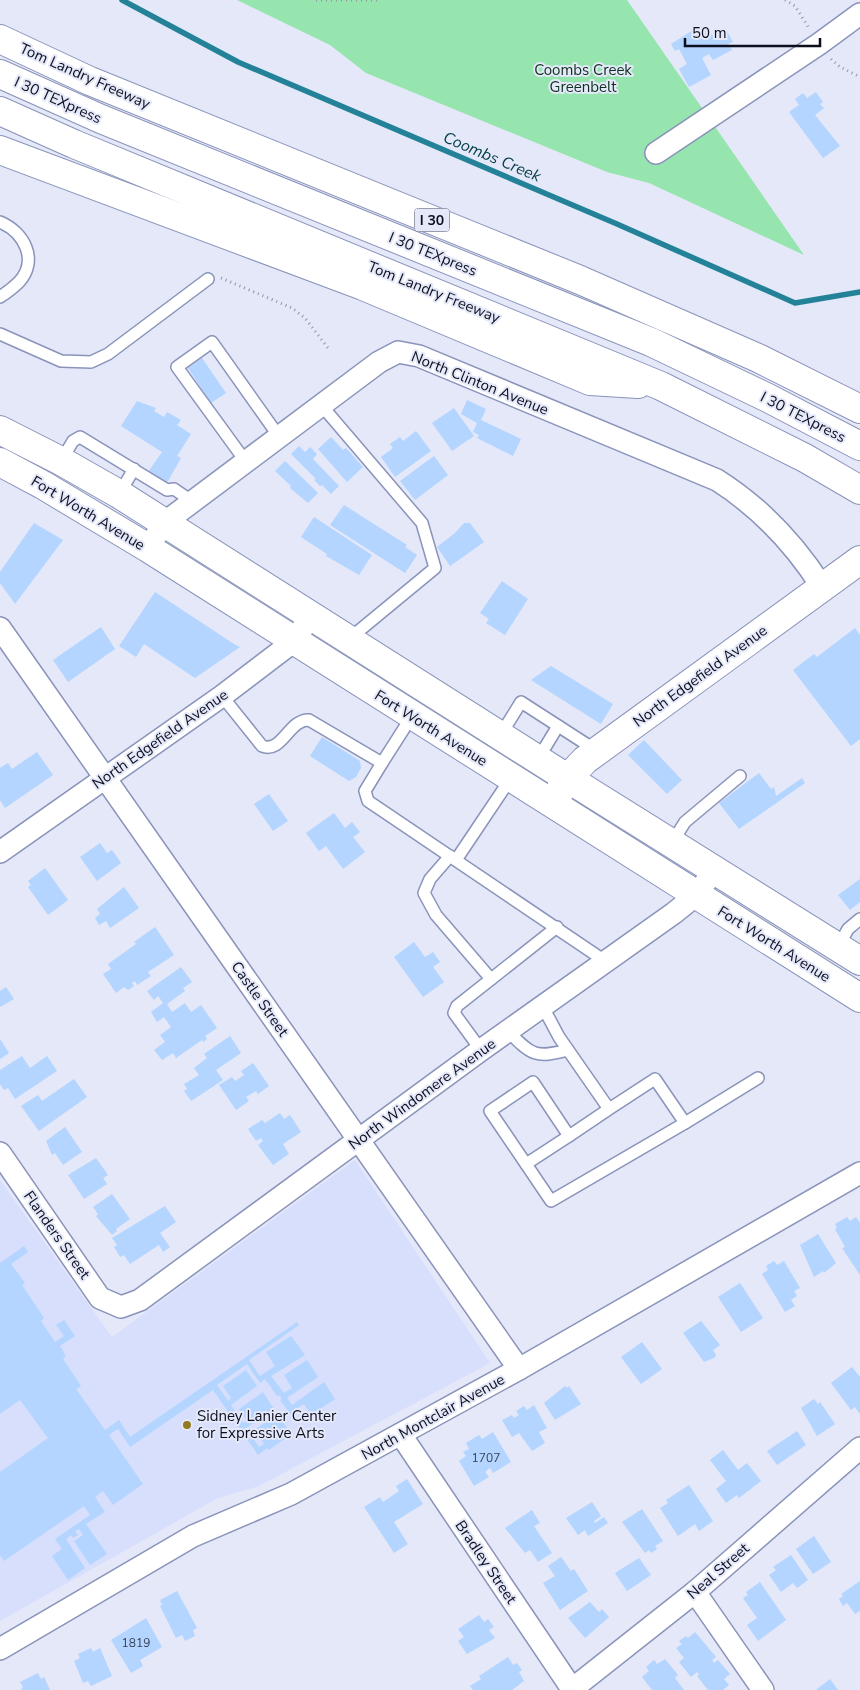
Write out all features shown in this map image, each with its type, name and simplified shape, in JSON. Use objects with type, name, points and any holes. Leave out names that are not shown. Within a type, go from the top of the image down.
[{"type":"main road","name":"Tom Landry Freeway","points":[[0,39],[90,80],[642,307],[758,358],[860,409]]},
{"type":"main road","name":"I 30 TEXpress","points":[[0,74],[101,119],[650,342],[766,397],[860,446]]},
{"type":"main road","name":"Tom Landry Freeway","points":[[0,111],[74,144],[662,386],[805,458],[860,490]]},
{"type":"main road","points":[[0,150],[364,286],[590,381],[662,386]]},
{"type":"main road","name":"Fort Worth Avenue","points":[[0,430],[61,461],[119,494],[347,640],[849,955]]},
{"type":"main road","name":"Fort Worth Avenue","points":[[0,462],[148,548],[695,896],[860,997]]},
{"type":"main road","name":"North Edgefield Avenue","points":[[552,804],[568,779],[585,760],[852,566]]},
{"type":"street","points":[[656,153],[819,44],[860,14]]},
{"type":"street","name":"North Clinton Avenue","points":[[148,548],[164,523],[379,362],[398,352],[419,356],[717,480],[743,497],[771,521],[803,558],[822,587]]},
{"type":"street","name":"North Edgefield Avenue","points":[[0,852],[105,776],[222,696],[293,642],[311,616]]},
{"type":"street","name":"Castle Street","points":[[0,628],[520,1369]]},
{"type":"street","name":"North Windomere Avenue","points":[[121,1307],[140,1300],[695,896],[714,871]]},
{"type":"street","name":"Flanders Street","points":[[0,1153],[100,1298],[121,1307]]},
{"type":"street","name":"North Montclair Avenue","points":[[0,1650],[193,1536],[291,1494],[520,1369],[860,1173]]},
{"type":"street","name":"Bradley Street","points":[[400,1435],[572,1690]]},
{"type":"street","name":"Neal Street","points":[[572,1690],[694,1592],[860,1448]]},
{"type":"street","points":[[694,1592],[763,1690]]},
{"type":"lane","points":[[0,222],[9,226],[24,240],[29,255],[27,269],[19,282],[0,298]]},
{"type":"lane","points":[[0,334],[61,361],[91,362],[108,354],[208,280]]},
{"type":"lane","points":[[246,462],[177,367],[212,342],[280,438]]},
{"type":"lane","points":[[322,406],[422,523],[435,568],[347,640]]},
{"type":"lane","points":[[61,461],[73,441],[80,437],[167,490],[174,489],[193,502]]},
{"type":"lane","points":[[119,494],[134,469]]},
{"type":"lane","points":[[222,696],[262,746],[274,747],[299,721],[309,720],[382,763]]},
{"type":"lane","points":[[500,736],[521,702],[597,751]]},
{"type":"lane","points":[[412,716],[365,791],[368,801],[605,961]]},
{"type":"lane","points":[[538,760],[558,726]]},
{"type":"lane","points":[[672,844],[685,822],[740,776]]},
{"type":"lane","points":[[491,979],[436,914],[424,893],[430,879],[453,858],[511,778]]},
{"type":"lane","points":[[849,955],[848,929],[860,919]]},
{"type":"lane","points":[[481,1050],[454,1013],[457,1006],[557,928]]},
{"type":"lane","points":[[543,1007],[568,1050],[609,1109]]},
{"type":"lane","points":[[508,1031],[524,1048],[542,1056],[568,1050]]},
{"type":"lane","points":[[569,1136],[533,1082],[490,1111],[551,1201],[758,1078]]},
{"type":"lane","points":[[526,1164],[655,1079],[685,1123]]},
{"type":"path","points":[[316,0],[380,0]]},
{"type":"path","points":[[785,0],[795,6],[810,30]]},
{"type":"path","points":[[830,57],[860,78]]},
{"type":"path","points":[[208,280],[213,286],[222,277],[292,308],[305,318],[328,348]]},
{"type":"shaded area","name":"Sidney Lanier Center for Expressive Arts","points":[[355,1160],[490,1363],[259,1486],[218,1498],[0,1621],[0,1180],[112,1337]]},
{"type":"green space","name":"Coombs Creek Greenbelt","points":[[237,0],[627,0],[804,255],[649,183],[607,172],[366,73],[330,45]]},
{"type":"building","points":[[707,25],[712,35],[725,28],[733,42],[728,44],[732,50],[713,60],[709,54],[702,58],[711,75],[689,87],[679,69],[687,64],[679,49],[675,51],[671,44],[693,30]]},
{"type":"building","points":[[816,92],[823,102],[820,104],[824,108],[815,115],[840,146],[823,158],[789,112],[799,105],[795,99],[803,93],[807,98]]},
{"type":"building","points":[[202,358],[226,393],[211,403],[188,368]]},
{"type":"building","points":[[467,400],[486,409],[481,420],[521,439],[513,456],[477,438],[479,435],[473,432],[477,423],[461,414]]},
{"type":"building","points":[[137,401],[156,408],[154,411],[164,417],[167,412],[181,420],[177,425],[191,434],[177,456],[181,458],[167,483],[148,472],[162,452],[121,426]]},
{"type":"building","points":[[454,408],[474,436],[452,451],[432,423]]},
{"type":"building","points":[[416,431],[431,451],[395,477],[381,457],[393,448],[390,444],[400,437],[403,441]]},
{"type":"building","points":[[331,437],[343,450],[346,448],[363,467],[347,482],[318,449]]},
{"type":"building","points":[[299,446],[305,452],[310,447],[317,454],[313,459],[339,486],[331,494],[314,480],[316,479],[291,454]]},
{"type":"building","points":[[434,456],[448,475],[415,500],[400,481]]},
{"type":"building","points":[[285,461],[318,493],[308,503],[290,488],[291,486],[275,471]]},
{"type":"building","points":[[344,505],[407,545],[405,547],[417,555],[405,573],[330,525]]},
{"type":"building","points":[[314,517],[372,555],[359,575],[326,556],[327,554],[301,537]]},
{"type":"building","points":[[34,523],[63,540],[15,604],[0,583],[0,572]]},
{"type":"building","points":[[464,523],[470,523],[484,542],[450,566],[437,547]]},
{"type":"building","points":[[502,581],[528,599],[505,635],[486,623],[489,619],[480,613]]},
{"type":"building","points":[[155,592],[240,647],[195,678],[144,644],[136,657],[119,646]]},
{"type":"building","points":[[101,627],[115,649],[68,682],[53,660]]},
{"type":"building","points":[[855,628],[860,635],[860,739],[851,746],[793,670],[814,654],[817,657]]},
{"type":"building","points":[[551,666],[613,704],[601,724],[531,680]]},
{"type":"building","points":[[322,737],[360,761],[361,768],[356,777],[349,781],[310,756]]},
{"type":"building","points":[[644,740],[682,780],[667,794],[628,755]]},
{"type":"building","points":[[37,752],[53,775],[5,808],[0,800],[0,768],[8,763],[12,769]]},
{"type":"building","points":[[759,773],[771,789],[774,787],[776,796],[802,778],[805,783],[739,829],[719,803]]},
{"type":"building","points":[[269,794],[288,821],[273,831],[254,804]]},
{"type":"building","points":[[334,813],[345,828],[352,822],[360,832],[353,837],[365,852],[343,869],[326,846],[319,851],[306,833]]},
{"type":"building","points":[[100,843],[107,853],[112,850],[121,863],[97,881],[80,857]]},
{"type":"building","points":[[45,868],[68,900],[48,915],[28,887],[31,885],[28,881]]},
{"type":"building","points":[[860,879],[860,902],[850,910],[838,895]]},
{"type":"building","points":[[124,887],[139,908],[110,928],[106,921],[99,925],[95,918],[100,914],[97,909]]},
{"type":"building","points":[[155,927],[174,955],[148,972],[151,976],[137,985],[135,981],[132,983],[134,986],[128,990],[124,987],[116,993],[103,974],[111,969],[108,964],[136,944],[134,942]]},
{"type":"building","points":[[414,942],[425,957],[433,952],[440,962],[433,967],[444,982],[423,997],[394,957]]},
{"type":"building","points":[[181,967],[192,982],[183,988],[185,991],[167,1004],[172,1012],[185,1003],[191,1012],[201,1005],[217,1028],[205,1036],[207,1039],[203,1042],[202,1040],[176,1058],[173,1053],[162,1060],[154,1050],[165,1042],[160,1035],[171,1027],[164,1017],[157,1022],[151,1012],[163,1003],[158,996],[154,1000],[147,991]]},
{"type":"building","points":[[6,987],[14,999],[0,1007],[0,991]]},
{"type":"building","points":[[230,1036],[241,1053],[216,1070],[223,1080],[191,1101],[184,1091],[187,1089],[184,1084],[199,1075],[194,1068],[207,1058],[204,1054]]},
{"type":"building","points":[[0,1039],[9,1053],[0,1059]]},
{"type":"building","points":[[22,1056],[30,1068],[47,1056],[57,1071],[15,1099],[8,1088],[4,1090],[0,1084],[0,1070]]},
{"type":"building","points":[[253,1063],[269,1086],[258,1094],[256,1091],[246,1097],[249,1101],[236,1110],[219,1085],[232,1077],[235,1081],[244,1075],[241,1071]]},
{"type":"building","points":[[74,1079],[87,1097],[39,1131],[21,1106],[38,1095],[42,1101]]},
{"type":"building","points":[[280,1113],[284,1119],[290,1115],[301,1132],[283,1144],[289,1154],[273,1165],[258,1145],[263,1141],[261,1138],[256,1141],[248,1129],[262,1120],[265,1123]]},
{"type":"building","points":[[65,1127],[82,1152],[63,1165],[55,1153],[52,1155],[46,1141]]},
{"type":"building","points":[[96,1158],[108,1175],[103,1178],[107,1184],[84,1199],[68,1175]]},
{"type":"building","points":[[112,1194],[130,1219],[116,1229],[117,1231],[112,1235],[96,1216],[98,1214],[93,1207]]},
{"type":"building","points":[[165,1206],[176,1222],[160,1233],[170,1247],[163,1252],[159,1245],[130,1264],[124,1255],[120,1257],[114,1247],[117,1245],[112,1238]]},
{"type":"building","points":[[847,1217],[850,1221],[856,1217],[860,1223],[860,1275],[842,1248],[845,1247],[835,1229],[837,1228],[835,1224]]},
{"type":"building","points":[[818,1234],[836,1263],[824,1273],[823,1271],[814,1277],[800,1245]]},
{"type":"building","points":[[24,1246],[28,1252],[11,1264],[25,1283],[22,1285],[44,1318],[41,1321],[55,1342],[64,1336],[56,1325],[64,1320],[75,1336],[60,1346],[66,1356],[63,1359],[81,1386],[76,1389],[105,1430],[119,1420],[130,1437],[297,1322],[299,1325],[249,1360],[260,1376],[275,1366],[266,1352],[291,1336],[305,1355],[271,1376],[284,1393],[292,1388],[284,1375],[307,1360],[318,1377],[287,1398],[292,1405],[324,1382],[335,1399],[311,1415],[304,1404],[296,1409],[298,1412],[292,1416],[280,1400],[282,1399],[279,1395],[277,1396],[265,1379],[260,1383],[247,1364],[217,1385],[228,1401],[231,1398],[223,1386],[246,1370],[257,1386],[231,1405],[243,1423],[247,1421],[239,1409],[263,1392],[274,1409],[246,1428],[259,1447],[264,1444],[254,1430],[278,1414],[291,1434],[269,1450],[267,1448],[258,1455],[213,1390],[130,1447],[118,1429],[109,1435],[143,1484],[113,1505],[103,1491],[95,1497],[105,1512],[86,1524],[107,1554],[90,1565],[74,1541],[83,1535],[79,1529],[75,1531],[78,1535],[73,1538],[71,1535],[66,1539],[85,1568],[68,1580],[52,1556],[62,1549],[55,1539],[90,1515],[84,1506],[4,1561],[0,1555],[0,1472],[48,1438],[20,1400],[0,1414],[0,1263]]},
{"type":"building","points":[[774,1261],[777,1265],[784,1261],[800,1288],[794,1291],[797,1296],[791,1300],[795,1306],[785,1312],[762,1274],[768,1270],[766,1266]]},
{"type":"building","points":[[740,1283],[763,1318],[741,1332],[718,1297]]},
{"type":"building","points":[[701,1321],[720,1345],[713,1350],[716,1355],[714,1358],[704,1362],[683,1333]]},
{"type":"building","points":[[642,1342],[662,1369],[641,1384],[621,1357]]},
{"type":"building","points":[[852,1367],[860,1377],[860,1414],[855,1407],[851,1410],[831,1383]]},
{"type":"building","points":[[565,1386],[567,1388],[569,1386],[581,1404],[555,1420],[544,1403]]},
{"type":"building","points":[[814,1399],[818,1404],[820,1402],[835,1424],[817,1436],[801,1408]]},
{"type":"building","points":[[534,1405],[547,1428],[539,1432],[545,1443],[532,1451],[519,1433],[512,1437],[502,1420],[512,1415],[514,1418],[519,1415],[516,1411],[524,1406],[527,1410]]},
{"type":"building","points":[[797,1431],[806,1445],[777,1465],[767,1451]]},
{"type":"building","points":[[493,1432],[511,1462],[493,1473],[490,1468],[485,1472],[489,1477],[474,1486],[459,1461],[466,1456],[463,1452],[469,1449],[466,1443],[479,1435],[482,1439]]},
{"type":"building","points":[[723,1450],[738,1470],[747,1463],[761,1481],[739,1498],[737,1495],[726,1503],[716,1489],[726,1481],[710,1460]]},
{"type":"building","points":[[407,1479],[423,1504],[394,1522],[408,1544],[394,1553],[364,1507],[380,1497],[383,1502],[399,1491],[396,1486]]},
{"type":"building","points":[[689,1485],[713,1521],[699,1531],[695,1524],[678,1536],[660,1508],[668,1503],[666,1500]]},
{"type":"building","points":[[592,1502],[601,1516],[594,1521],[595,1523],[604,1517],[608,1523],[588,1536],[585,1530],[578,1535],[566,1518]]},
{"type":"building","points":[[642,1509],[663,1541],[655,1546],[657,1549],[651,1553],[649,1550],[645,1553],[622,1522]]},
{"type":"building","points":[[532,1510],[540,1523],[534,1526],[552,1553],[538,1562],[530,1550],[525,1553],[505,1528]]},
{"type":"building","points":[[814,1536],[831,1562],[813,1574],[796,1549]]},
{"type":"building","points":[[791,1555],[808,1580],[797,1588],[793,1583],[781,1592],[769,1575],[776,1570],[773,1567]]},
{"type":"building","points":[[561,1557],[571,1571],[574,1569],[588,1591],[560,1610],[543,1583],[555,1576],[548,1566]]},
{"type":"building","points":[[639,1558],[651,1575],[627,1591],[615,1573]]},
{"type":"building","points":[[860,1581],[860,1611],[855,1614],[847,1603],[843,1606],[839,1599],[843,1596],[841,1594]]},
{"type":"building","points":[[760,1582],[786,1620],[758,1641],[747,1625],[757,1618],[743,1598],[748,1595],[746,1592]]},
{"type":"building","points":[[177,1591],[197,1628],[193,1630],[195,1636],[185,1641],[182,1635],[176,1638],[160,1606],[162,1605],[160,1600]]},
{"type":"building","points":[[590,1602],[599,1612],[602,1609],[609,1617],[585,1638],[568,1618]]},
{"type":"building","points":[[479,1615],[484,1622],[488,1619],[494,1627],[489,1630],[495,1638],[467,1654],[458,1641],[464,1637],[458,1629]]},
{"type":"building","points":[[146,1618],[162,1647],[140,1660],[143,1666],[131,1673],[111,1640]]},
{"type":"building","points":[[695,1632],[716,1657],[712,1660],[714,1663],[718,1660],[730,1674],[724,1679],[729,1685],[723,1690],[708,1690],[697,1676],[699,1675],[697,1672],[691,1677],[679,1662],[684,1658],[676,1648],[682,1644],[679,1641],[686,1636],[688,1638]]},
{"type":"building","points":[[91,1648],[93,1652],[100,1648],[112,1676],[91,1686],[88,1681],[83,1683],[74,1661],[80,1658],[78,1654]]},
{"type":"building","points":[[508,1657],[513,1665],[517,1663],[522,1670],[519,1672],[524,1681],[512,1690],[473,1690],[470,1686],[481,1679],[479,1676]]},
{"type":"building","points":[[665,1659],[678,1675],[675,1678],[684,1690],[652,1690],[642,1677],[649,1671],[646,1667],[654,1660],[657,1664]]},
{"type":"building","points":[[38,1673],[41,1679],[44,1677],[50,1690],[21,1690],[23,1687],[20,1682]]},
{"type":"building","points":[[830,1679],[838,1690],[816,1690]]},
{"type":"waterway","name":"Coombs Creek","points":[[122,0],[238,62],[617,224],[795,303],[860,292]]},
{"type":"place","name":"Sidney Lanier Center for Expressive Arts","points":[[187,1425]]}]
